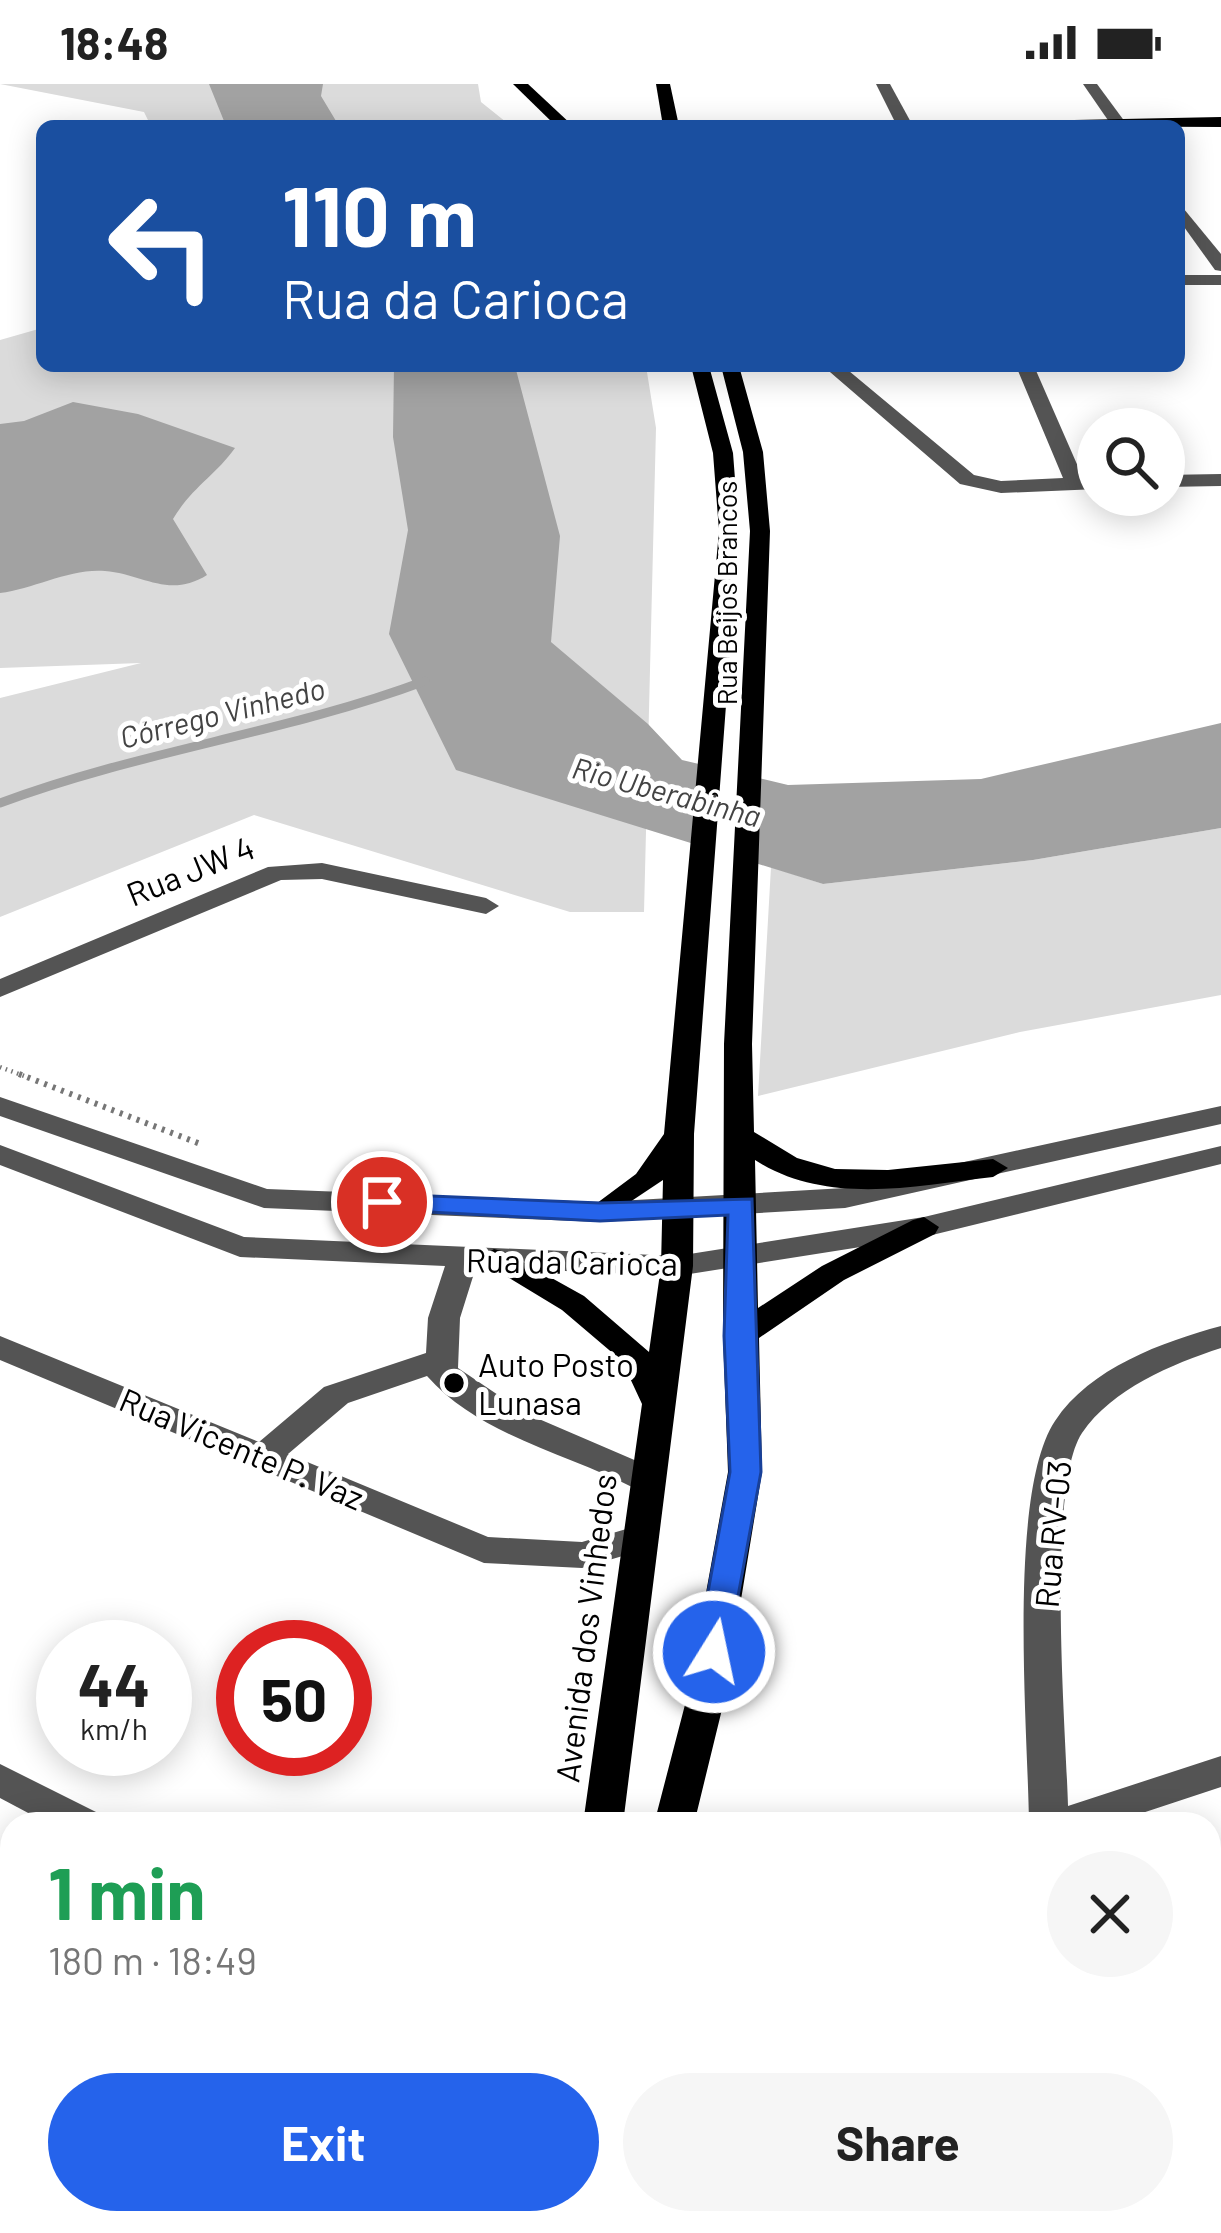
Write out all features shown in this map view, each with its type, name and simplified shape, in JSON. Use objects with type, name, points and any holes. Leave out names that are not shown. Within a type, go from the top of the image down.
[{"type":"main road","points":[[520,84],[559,120]]},
{"type":"main road","points":[[663,84],[670,120]]},
{"type":"main road","points":[[1185,125],[1221,125]]},
{"type":"main road","points":[[1185,129],[1221,125]]},
{"type":"main road","name":"Avenida dos Vinhedos","points":[[607,1812],[677,1266],[679,1134],[728,531],[722,453],[702,372]]},
{"type":"main road","name":"Rua Beijos Brancos","points":[[732,372],[753,452],[760,531],[738,1134]]},
{"type":"main road","points":[[600,1212],[647,1181],[679,1134]]},
{"type":"main road","points":[[738,1134],[785,1165],[817,1174],[865,1180],[993,1168]]},
{"type":"main road","points":[[677,1812],[706,1697],[746,1472],[739,1336],[744,1258],[738,1134]]},
{"type":"main road","points":[[739,1336],[833,1273],[924,1227]]},
{"type":"main road","points":[[478,1259],[573,1303],[635,1355],[658,1405]]},
{"type":"street","points":[[883,84],[902,120]]},
{"type":"street","points":[[1090,84],[1115,120]]},
{"type":"street","points":[[1185,216],[1221,266]]},
{"type":"street","points":[[1185,280],[1221,280]]},
{"type":"street","points":[[839,372],[967,480],[983,485],[1075,483],[1028,372]]},
{"type":"street","points":[[1185,481],[1221,480]]},
{"type":"street","name":"Rua JW 4","points":[[0,988],[277,872],[322,871],[486,906]]},
{"type":"street","name":"Rua da Carioca","points":[[0,1106],[264,1198],[600,1212],[845,1198],[1221,1115]]},
{"type":"street","points":[[62,1179],[92,1163],[98,1152],[94,1141]]},
{"type":"street","name":"Rua da Carioca","points":[[0,1154],[240,1247],[677,1266],[924,1227],[1221,1154]]},
{"type":"street","points":[[161,1218],[157,1206],[163,1193],[193,1176]]},
{"type":"street","points":[[478,1259],[444,1318],[441,1371],[462,1393],[556,1444],[648,1480]]},
{"type":"street","name":"Rua RV-03","points":[[1049,1812],[1043,1592],[1049,1496],[1059,1445],[1093,1398],[1193,1345],[1221,1336]]},
{"type":"street","name":"Rua Vicente P. Vaz","points":[[0,1347],[484,1550],[582,1555],[640,1538]]},
{"type":"street","points":[[263,1457],[336,1395],[442,1359]]},
{"type":"street","points":[[1097,1812],[1221,1771]]},
{"type":"street","points":[[0,1780],[61,1812]]},
{"type":"path","points":[[0,1066],[221,1152]]},
{"type":"shaded area","points":[[0,84],[478,84],[481,102],[504,120],[148,120],[144,112]]},
{"type":"shaded area","points":[[36,330],[36,372],[647,372],[656,428],[644,912],[570,912],[254,815],[0,917],[0,698],[141,663],[0,668],[0,340]]},
{"type":"shaded area","points":[[1221,828],[1221,995],[1020,1032],[758,1096],[771,867],[823,884],[1033,860]]},
{"type":"water","points":[[209,84],[323,84],[321,96],[335,120],[224,120]]},
{"type":"water","name":"Rio Uberabinha","points":[[394,372],[517,372],[560,536],[551,642],[648,724],[682,760],[788,785],[981,779],[1221,723],[1221,828],[1033,860],[823,884],[456,770],[389,634],[408,530],[393,437]]},
{"type":"water","points":[[73,402],[138,414],[235,448],[173,519],[207,575],[168,585],[92,571],[0,593],[0,424],[24,421]]},
{"type":"pier","points":[[705,759],[755,771],[752,868],[697,850]]},
{"type":"waterway","name":"Córrego Vinhedo","points":[[0,803],[106,769],[320,715],[425,681]]},
{"type":"place","name":"Auto Posto Lunasa","points":[[454,1383]]},
{"type":"route","points":[[382,1202],[600,1212],[742,1205],[739,1336],[746,1472],[714,1652]]}]
